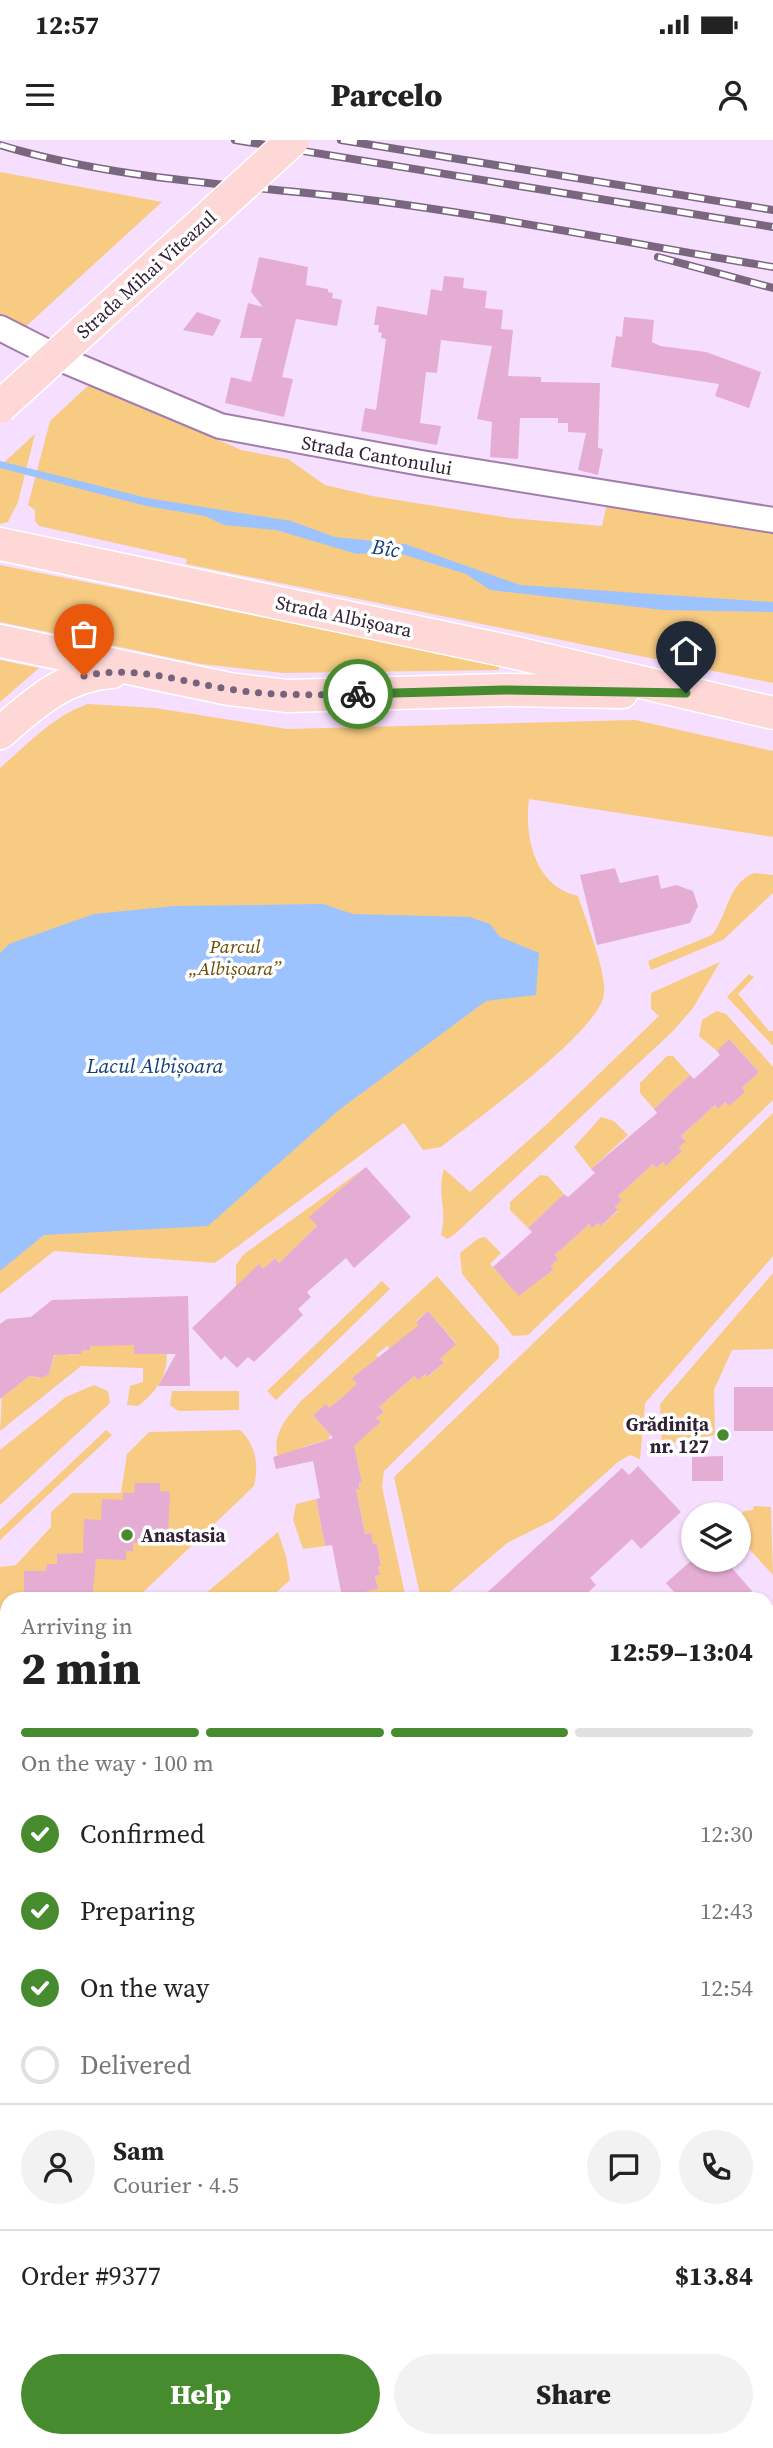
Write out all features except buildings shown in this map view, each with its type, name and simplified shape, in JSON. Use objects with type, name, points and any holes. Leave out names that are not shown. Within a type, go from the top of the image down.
[{"type":"main road","name":"Strada Mihai Viteazul","points":[[0,407],[293,140]]},
{"type":"main road","name":"Strada Albișoara","points":[[0,544],[512,652],[773,713]]},
{"type":"main road","name":"Strada Albișoara","points":[[0,641],[229,689],[287,696],[493,690],[686,693]]},
{"type":"main road","points":[[493,690],[513,670],[515,659],[512,652]]},
{"type":"main road","points":[[0,733],[43,696],[69,680],[100,673],[135,670]]},
{"type":"street","name":"Strada Cantonului","points":[[0,328],[186,414],[230,428],[773,520]]},
{"type":"green space","points":[[0,172],[162,202],[23,329],[0,317]]},
{"type":"green space","points":[[91,383],[241,450],[288,459],[325,485],[372,496],[510,518],[602,526],[607,503],[773,527],[773,683],[186,564],[187,559],[39,526],[35,521],[35,510],[28,505],[50,421]]},
{"type":"green space","points":[[35,434],[18,502],[8,522],[0,524],[0,466]]},
{"type":"green space","points":[[0,565],[499,664],[499,670],[284,673],[201,664],[0,622]]},
{"type":"green space","points":[[0,660],[39,668],[0,702]]},
{"type":"green space","name":"Parcul „Albișoara”","points":[[88,704],[155,708],[287,729],[635,720],[773,751],[773,837],[529,799],[528,829],[536,858],[542,871],[552,882],[563,891],[578,896],[599,960],[604,985],[604,994],[597,1010],[559,1052],[441,1147],[423,1150],[404,1123],[215,1263],[54,1251],[0,1294],[0,768],[52,723]]},
{"type":"green space","points":[[754,873],[773,875],[773,893],[723,940],[651,970],[648,961],[712,935],[733,892],[745,878]]},
{"type":"green space","points":[[720,962],[693,1008],[672,1032],[455,1234],[447,1239],[441,1235],[441,1187],[444,1169],[470,1192],[547,1124],[659,1016],[651,1009],[651,993]]},
{"type":"green space","points":[[749,974],[754,977],[738,994],[769,1031],[773,1031],[773,1046],[727,997]]},
{"type":"green space","points":[[717,1011],[726,1014],[773,1067],[773,1100],[528,1335],[513,1336],[462,1274],[460,1253],[479,1238],[485,1237],[501,1253],[490,1264],[519,1295],[554,1269],[551,1266],[558,1259],[555,1255],[589,1224],[592,1228],[598,1223],[601,1226],[618,1211],[615,1207],[622,1200],[618,1196],[653,1164],[656,1168],[663,1162],[666,1165],[682,1151],[679,1147],[685,1140],[681,1136],[715,1105],[718,1109],[725,1102],[729,1106],[744,1092],[742,1088],[759,1072],[730,1040],[717,1051],[699,1036],[702,1020]]},
{"type":"green space","points":[[667,1056],[673,1056],[690,1075],[654,1109],[640,1093],[640,1083]]},
{"type":"green space","points":[[773,1113],[773,1256],[645,1403],[640,1459],[630,1455],[618,1462],[553,1520],[507,1543],[450,1592],[419,1592],[394,1477]]},
{"type":"green space","points":[[601,1117],[614,1121],[628,1135],[591,1169],[574,1147]]},
{"type":"green space","points":[[366,1167],[310,1217],[317,1226],[279,1263],[275,1258],[263,1269],[259,1265],[236,1287],[236,1265],[244,1254]]},
{"type":"green space","points":[[540,1175],[548,1176],[564,1194],[528,1228],[510,1210],[510,1202]]},
{"type":"green space","points":[[773,1273],[773,1349],[732,1350],[714,1390],[715,1435],[662,1445],[660,1404]]},
{"type":"green space","points":[[437,1276],[499,1346],[499,1358],[384,1471],[382,1487],[404,1592],[363,1592],[378,1589],[375,1576],[380,1575],[378,1566],[381,1566],[377,1544],[373,1544],[370,1533],[365,1534],[356,1489],[360,1488],[359,1483],[362,1482],[357,1460],[346,1452],[380,1423],[376,1418],[384,1412],[379,1407],[414,1376],[418,1380],[425,1374],[428,1377],[444,1363],[440,1359],[456,1343],[428,1311],[416,1321],[421,1327],[394,1352],[387,1346],[376,1355],[379,1359],[353,1378],[359,1385],[335,1403],[331,1411],[326,1404],[313,1415],[330,1435],[329,1439],[303,1447],[306,1461],[280,1463],[277,1438],[284,1423],[300,1402]]},
{"type":"green space","points":[[382,1281],[390,1289],[276,1400],[267,1391]]},
{"type":"green space","points":[[90,1345],[134,1345],[135,1354],[147,1354],[147,1346],[166,1346],[166,1364],[161,1380],[152,1394],[138,1406],[127,1405],[130,1386],[143,1382],[143,1368],[81,1366],[0,1431],[2,1397],[29,1376],[39,1378],[49,1374],[54,1356],[67,1351],[67,1355],[81,1354],[81,1351],[90,1350]]},
{"type":"green space","points":[[94,1385],[108,1391],[110,1403],[0,1505],[0,1450],[66,1397]]},
{"type":"green space","points":[[172,1391],[239,1391],[239,1410],[178,1411],[170,1405]]},
{"type":"green space","points":[[106,1430],[112,1435],[0,1540],[0,1530]]},
{"type":"green space","points":[[240,1430],[250,1442],[255,1456],[254,1486],[143,1592],[0,1592],[0,1567],[16,1565],[51,1527],[51,1512],[72,1493],[121,1493],[127,1454],[149,1432]]},
{"type":"green space","points":[[316,1499],[325,1546],[303,1549],[293,1520],[296,1504]]},
{"type":"green space","points":[[754,1506],[771,1507],[773,1575],[751,1551]]},
{"type":"green space","points":[[278,1532],[290,1580],[277,1592],[207,1592]]},
{"type":"water","name":"Bîc","points":[[0,461],[147,498],[291,521],[335,537],[405,544],[520,585],[773,602],[773,612],[663,610],[490,590],[466,574],[395,552],[357,554],[276,530],[224,525],[205,516],[146,506],[0,468]]},
{"type":"water","name":"Lacul Albișoara","points":[[323,904],[353,914],[470,917],[490,924],[500,937],[539,953],[536,995],[486,1001],[339,1110],[208,1226],[44,1235],[0,1271],[0,953],[9,944],[94,914],[174,906]]},
{"type":"railway","points":[[235,140],[773,227]]},
{"type":"railway","points":[[341,140],[773,210]]},
{"type":"railway","points":[[0,145],[85,166],[128,173],[399,204],[773,267]]},
{"type":"railway","points":[[658,257],[773,288]]},
{"type":"way so far","points":[[84,676],[135,670],[229,689],[287,696],[358,694]]},
{"type":"place","name":"Grădinița nr. 127","points":[[723,1435]]},
{"type":"place","name":"Anastasia","points":[[127,1535]]},
{"type":"route","points":[[358,694],[504,690],[686,693]]}]
